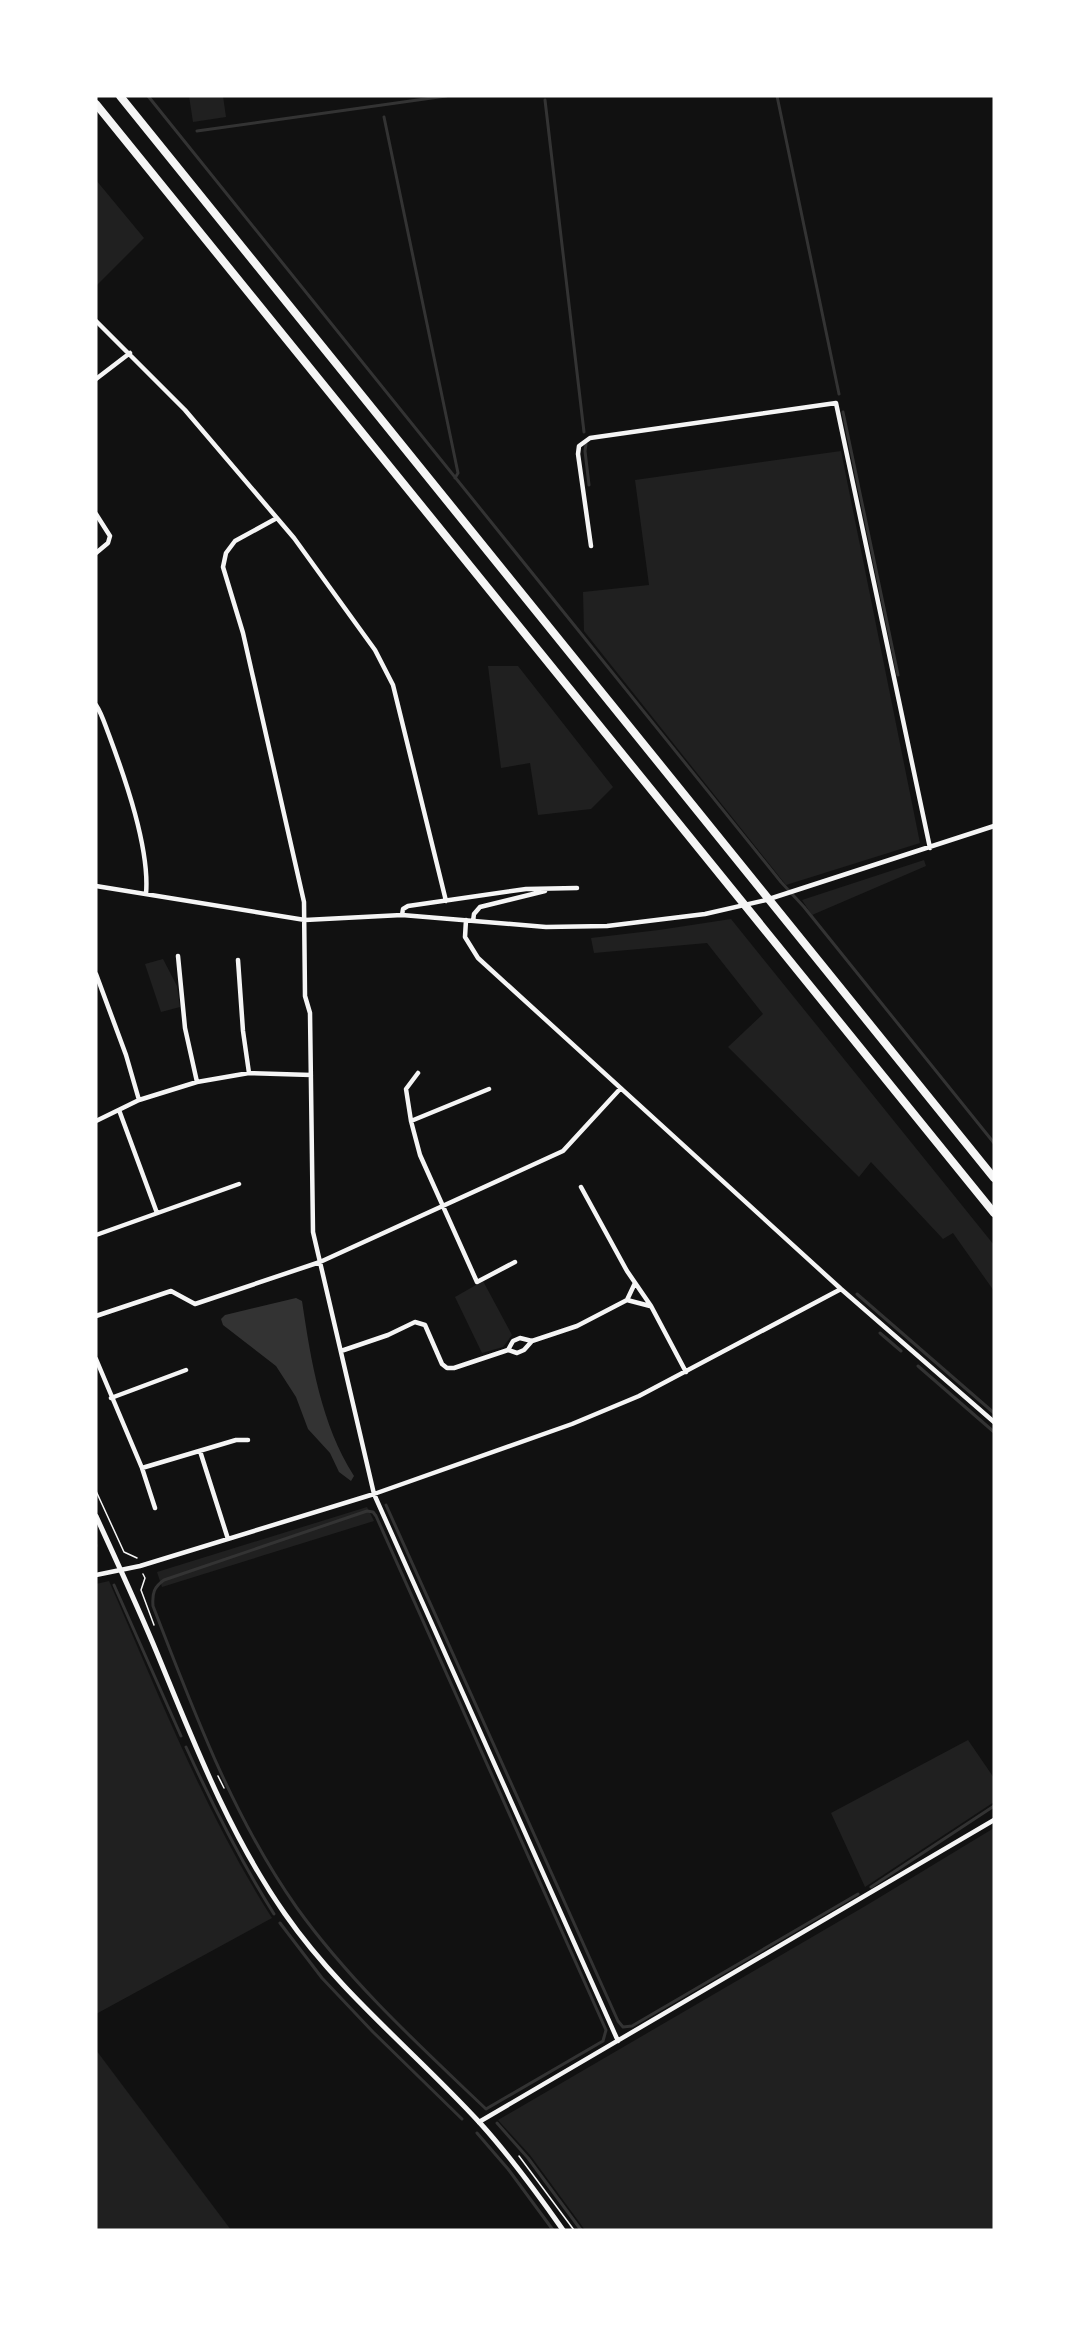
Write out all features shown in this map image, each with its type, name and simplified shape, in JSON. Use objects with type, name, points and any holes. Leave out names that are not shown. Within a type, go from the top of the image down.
[{"type":"highway","points":[[120,96],[994,1178]]},
{"type":"highway","points":[[96,104],[994,1213]]},
{"type":"street","points":[[96,321],[185,410],[294,538],[385,667],[393,685],[446,900]]},
{"type":"street","points":[[96,379],[130,353]]},
{"type":"street","points":[[591,546],[578,454],[579,446],[590,438],[836,403],[930,848]]},
{"type":"street","points":[[96,514],[110,536],[108,543],[96,553]]},
{"type":"street","points":[[277,518],[235,541],[226,553],[223,567],[243,633],[304,902],[305,996],[310,1013],[313,1232],[374,1494],[618,2041]]},
{"type":"street","points":[[96,705],[121,766],[140,838],[147,882],[146,894]]},
{"type":"street","points":[[96,886],[305,920],[402,915],[546,927],[607,926],[705,914],[806,888],[994,826]]},
{"type":"street","points":[[402,915],[403,909],[408,906],[446,900],[526,889],[577,888]]},
{"type":"street","points":[[472,921],[480,907],[549,890]]},
{"type":"street","points":[[466,920],[465,937],[478,958],[841,1289],[994,1422]]},
{"type":"street","points":[[178,956],[185,1028],[197,1082]]},
{"type":"street","points":[[238,960],[243,1031],[249,1073]]},
{"type":"street","points":[[96,974],[126,1055],[139,1100]]},
{"type":"street","points":[[96,1113],[98,1120],[139,1100],[197,1082],[249,1073],[311,1075]]},
{"type":"street","points":[[418,1073],[406,1089],[420,1155],[477,1282],[515,1262]]},
{"type":"street","points":[[411,1120],[489,1089]]},
{"type":"street","points":[[96,1316],[171,1291],[195,1304],[320,1262],[563,1151],[620,1089]]},
{"type":"street","points":[[119,1110],[157,1213]]},
{"type":"street","points":[[96,1235],[239,1184]]},
{"type":"street","points":[[581,1187],[635,1283],[651,1306],[686,1372]]},
{"type":"street","points":[[341,1351],[388,1335],[416,1322],[425,1324],[442,1364],[447,1368],[453,1368],[508,1350],[517,1353],[524,1350],[532,1341],[577,1326],[627,1300],[635,1283]]},
{"type":"street","points":[[96,1575],[140,1566],[374,1494],[572,1424],[639,1396],[841,1289]]},
{"type":"street","points":[[627,1300],[651,1306]]},
{"type":"street","points":[[508,1350],[513,1341],[520,1338],[532,1341]]},
{"type":"street","points":[[96,1359],[142,1468],[155,1508]]},
{"type":"street","points":[[111,1398],[186,1370]]},
{"type":"street","points":[[142,1468],[236,1440],[248,1440]]},
{"type":"street","points":[[200,1451],[228,1539]]},
{"type":"street","points":[[96,1516],[224,1810],[254,1867],[285,1915],[328,1970],[382,2027],[479,2122],[515,2163],[563,2230]]},
{"type":"street","points":[[479,2122],[993,1821],[994,1815]]},
{"type":"path","points":[[96,1491],[124,1552],[136,1557],[140,1566],[145,1578],[141,1590],[157,1633]]},
{"type":"path","points":[[218,1776],[228,1797]]},
{"type":"shaded area","points":[[189,96],[223,96],[226,117],[193,122]]},
{"type":"shaded area","points":[[96,180],[144,238],[96,286]]},
{"type":"shaded area","points":[[841,451],[920,843],[786,885],[584,631],[583,592],[649,585],[635,480]]},
{"type":"shaded area","points":[[488,666],[518,666],[613,787],[591,809],[538,815],[530,763],[501,768]]},
{"type":"shaded area","points":[[924,860],[926,866],[812,915],[802,900]]},
{"type":"shaded area","points":[[731,919],[994,1245],[994,1291],[953,1233],[943,1239],[871,1162],[859,1177],[728,1047],[763,1014],[707,943],[594,953],[591,938]]},
{"type":"shaded area","points":[[163,959],[177,986],[180,1007],[161,1012],[145,964]]},
{"type":"shaded area","points":[[483,1281],[512,1335],[503,1347],[482,1353],[455,1297]]},
{"type":"shaded area","points":[[296,1298],[302,1301],[309,1346],[325,1414],[354,1476],[351,1481],[339,1472],[330,1453],[308,1429],[296,1397],[276,1366],[223,1325],[221,1319],[225,1315]]},
{"type":"shaded area","points":[[367,1507],[374,1521],[162,1587],[157,1572]]},
{"type":"shaded area","points":[[109,1581],[204,1795],[225,1837],[272,1918],[96,2014],[96,1584]]},
{"type":"shaded area","points":[[968,1740],[994,1778],[994,1802],[865,1887],[831,1813]]},
{"type":"shaded area","points":[[994,1828],[994,2230],[585,2230],[530,2155],[498,2120],[867,1905]]},
{"type":"shaded area","points":[[96,2050],[231,2230],[96,2230]]},
{"type":"waterway","points":[[148,96],[994,1143]]},
{"type":"waterway","points":[[197,131],[446,96]]},
{"type":"waterway","points":[[777,96],[839,394]]},
{"type":"waterway","points":[[545,100],[584,432]]},
{"type":"waterway","points":[[384,117],[458,473],[455,478]]},
{"type":"waterway","points":[[843,412],[898,675]]},
{"type":"waterway","points":[[586,444],[589,485]]},
{"type":"waterway","points":[[857,1294],[994,1413]]},
{"type":"waterway","points":[[880,1333],[901,1351]]},
{"type":"waterway","points":[[918,1366],[994,1432]]},
{"type":"waterway","points":[[386,1505],[618,2021],[623,2027],[632,2026],[858,1894]]},
{"type":"waterway","points":[[367,1511],[373,1512],[376,1516],[606,2030],[603,2041],[486,2109],[363,1988],[297,1908],[274,1873],[233,1799],[199,1723],[153,1606],[154,1591],[164,1580],[367,1511]]},
{"type":"waterway","points":[[114,1585],[181,1736]]},
{"type":"waterway","points":[[186,1747],[227,1832],[274,1914]]},
{"type":"waterway","points":[[871,1887],[994,1806]]},
{"type":"waterway","points":[[280,1923],[322,1978],[373,2032],[462,2119]]},
{"type":"waterway","points":[[497,2123],[528,2158],[581,2230]]},
{"type":"waterway","points":[[477,2133],[508,2169],[553,2230]]}]
